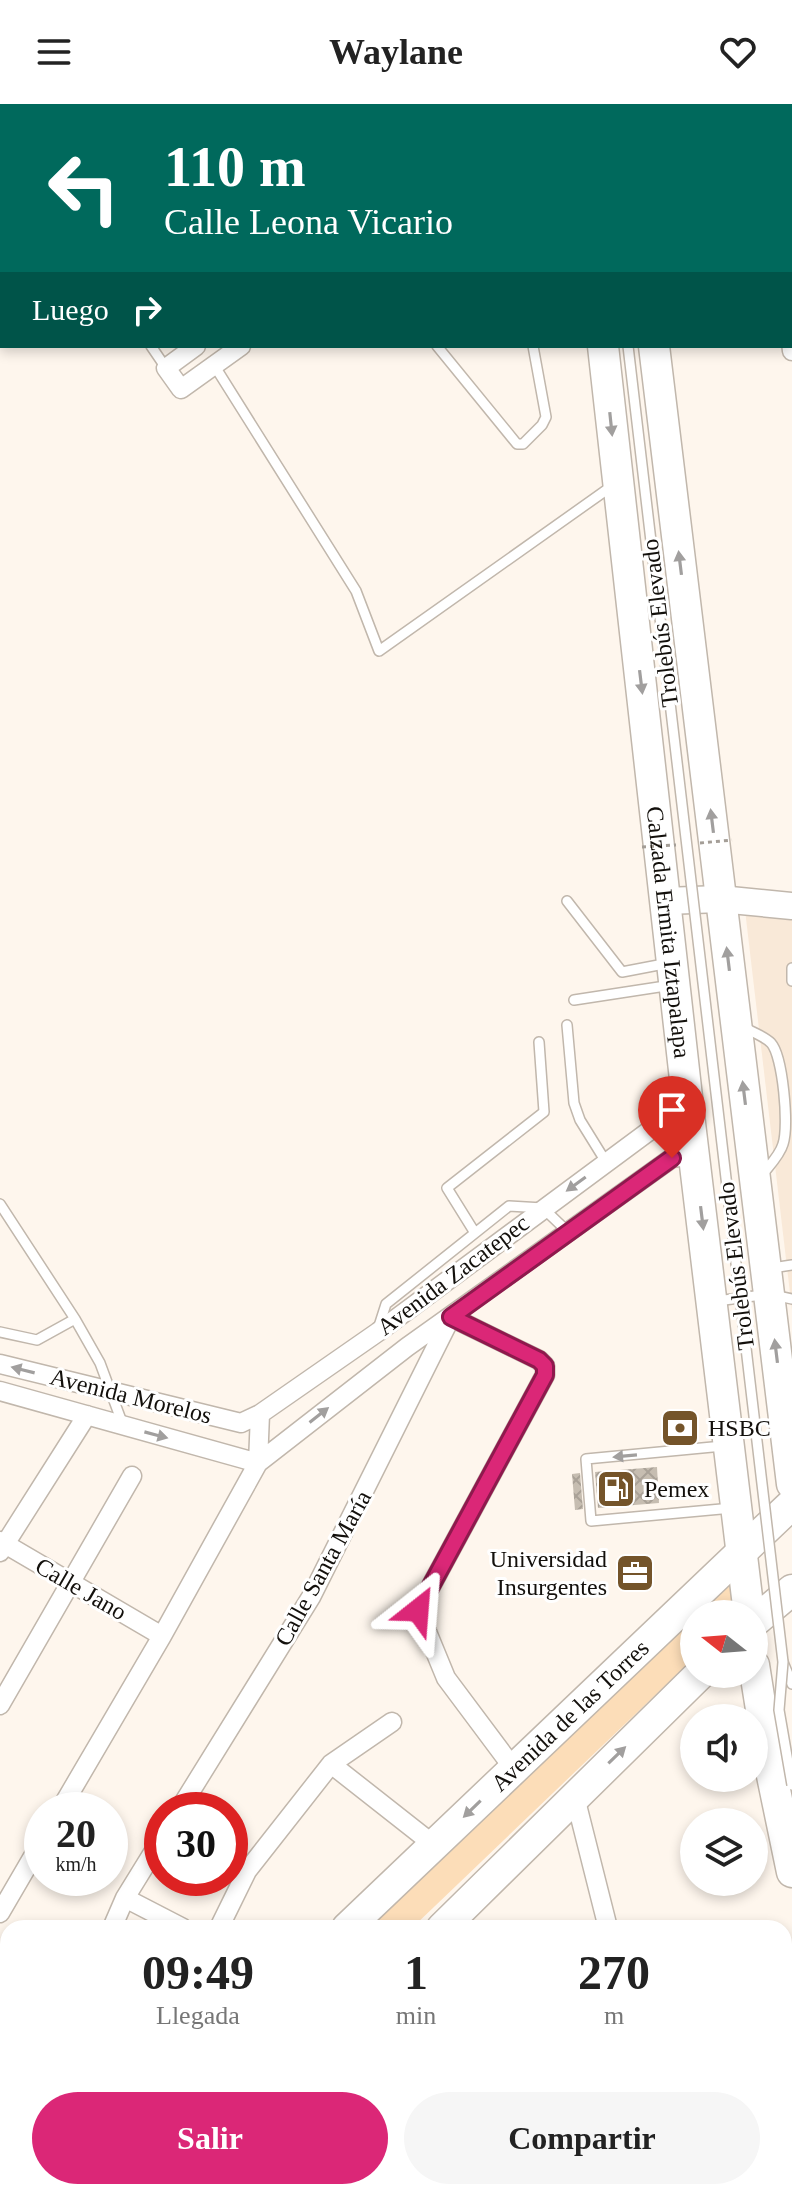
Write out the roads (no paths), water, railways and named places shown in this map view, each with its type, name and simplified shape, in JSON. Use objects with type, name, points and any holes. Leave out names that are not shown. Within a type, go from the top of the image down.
[{"type":"main road","points":[[612,352],[654,352],[755,1184],[780,1282],[792,1484]]},
{"type":"main road","name":"Calzada Ermita Iztapalapa","points":[[612,352],[617,483],[747,1600]]},
{"type":"main road","name":"Avenida de las Torres","points":[[355,1920],[792,1504]]},
{"type":"main road","points":[[768,1610],[792,1590]]},
{"type":"main road","points":[[768,1664],[770,1766],[792,1872]]},
{"type":"main road","points":[[450,1920],[686,1688]]},
{"type":"street","points":[[193,348],[166,368],[181,389],[238,348]]},
{"type":"street","points":[[665,901],[720,899],[792,906]]},
{"type":"street","name":"Avenida Zacatepec","points":[[258,1463],[260,1414],[378,1332],[664,1120],[689,1115]]},
{"type":"street","name":"Avenida Zacatepec","points":[[71,1792],[258,1463],[407,1347],[672,1158],[694,1155]]},
{"type":"street","points":[[451,1317],[539,1360],[545,1366],[545,1375],[418,1610],[446,1678],[514,1769]]},
{"type":"street","name":"Calle Santa María","points":[[190,1792],[311,1597],[451,1317]]},
{"type":"street","points":[[378,1332],[421,1355],[423,1378]]},
{"type":"street","name":"Avenida Morelos","points":[[0,1364],[241,1423],[260,1414]]},
{"type":"street","name":"Avenida Morelos","points":[[0,1391],[258,1463]]},
{"type":"street","points":[[1,1546],[87,1415]]},
{"type":"street","points":[[0,1705],[132,1476]]},
{"type":"street","name":"Calle Jano","points":[[1,1546],[162,1636]]},
{"type":"street","points":[[223,1920],[247,1871],[331,1764],[392,1722]]},
{"type":"street","points":[[331,1764],[434,1845]]},
{"type":"street","points":[[575,1797],[606,1920]]},
{"type":"street","points":[[115,1920],[144,1867]]},
{"type":"street","points":[[0,1913],[24,1872]]},
{"type":"street","points":[[125,1898],[168,1920]]},
{"type":"lane","points":[[152,348],[166,368]]},
{"type":"lane","points":[[439,348],[517,444],[523,444],[546,417],[533,348]]},
{"type":"lane","name":"Trolebús Elevado","points":[[612,352],[760,1600]]},
{"type":"lane","points":[[214,365],[356,591],[379,651],[617,483]]},
{"type":"lane","points":[[567,901],[622,972],[674,974]]},
{"type":"lane","points":[[792,968],[792,981]]},
{"type":"lane","points":[[574,1000],[674,974]]},
{"type":"lane","points":[[736,1023],[770,1042],[787,1086],[783,1147],[755,1184]]},
{"type":"lane","points":[[567,1025],[574,1103],[580,1120],[606,1162]]},
{"type":"lane","points":[[475,1233],[447,1188],[544,1112],[539,1042]]},
{"type":"lane","points":[[0,1204],[100,1363],[123,1425]]},
{"type":"lane","points":[[378,1332],[386,1304],[509,1206],[543,1208],[568,1232]]},
{"type":"lane","points":[[713,1302],[780,1282]]},
{"type":"lane","points":[[0,1332],[37,1340],[75,1319]]},
{"type":"lane","points":[[730,1446],[586,1459],[591,1521],[737,1508]]},
{"type":"lane","name":"Trolebús Elevado","points":[[768,1664],[792,1684]]},
{"type":"lane","name":"Trolebús Elevado","points":[[768,1664],[792,1785]]},
{"type":"place","name":"HSBC","points":[[680,1428]]},
{"type":"place","name":"Pemex","points":[[616,1489]]},
{"type":"place","name":"Universidad Insurgentes","points":[[635,1573]]}]
